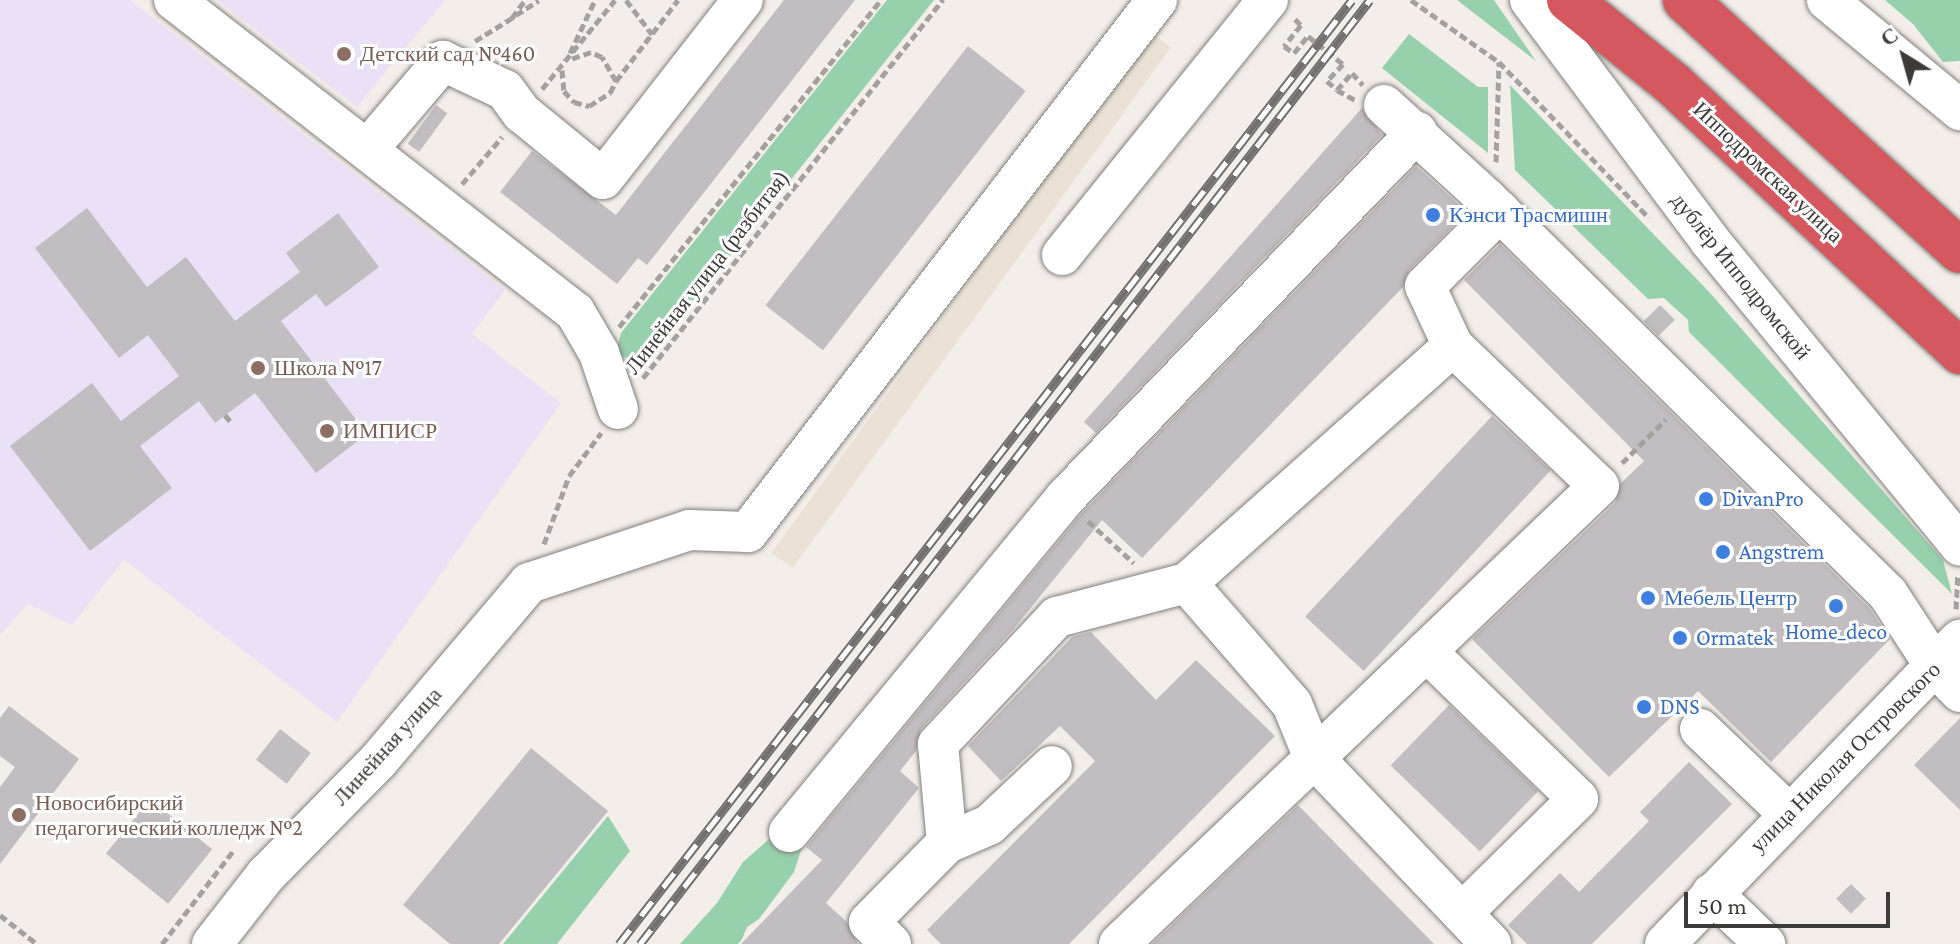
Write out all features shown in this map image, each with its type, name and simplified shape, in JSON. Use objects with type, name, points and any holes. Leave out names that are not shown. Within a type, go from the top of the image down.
[{"type":"highway","name":"Ипподромская улица","points":[[1569,0],[1673,84],[1960,352]]},
{"type":"highway","points":[[1685,0],[1960,251]]},
{"type":"street","points":[[174,0],[575,312],[599,353],[618,409]]},
{"type":"street","points":[[368,149],[443,61],[505,90],[522,113],[603,179],[743,0]]},
{"type":"street","points":[[529,583],[689,530],[748,532],[1157,0]]},
{"type":"street","name":"дублёр Ипподромской","points":[[1530,0],[1710,241],[1960,545]]},
{"type":"street","points":[[1827,0],[1960,110]]},
{"type":"street","points":[[1062,255],[1277,4]]},
{"type":"street","points":[[1384,105],[1500,211],[1692,399],[1888,594],[1952,666]]},
{"type":"street","points":[[789,832],[1065,498],[1417,132]]},
{"type":"street","points":[[1119,944],[1599,486],[1453,346],[1425,286],[1500,211]]},
{"type":"street","points":[[947,843],[938,744],[1057,617],[1174,586],[1453,346]]},
{"type":"street","name":"Линейная улица","points":[[212,944],[266,875],[379,760],[529,583]]},
{"type":"street","points":[[1174,586],[1292,704],[1314,758],[1491,944]]},
{"type":"street","points":[[1426,651],[1578,799],[1462,913]]},
{"type":"street","name":"улица Николая Островского","points":[[1665,944],[1789,814],[1952,666]]},
{"type":"street","points":[[1700,729],[1789,814]]},
{"type":"street","points":[[891,944],[869,922],[947,843],[989,825],[1052,766]]},
{"type":"street","points":[[1712,893],[1765,944]]},
{"type":"path","points":[[512,18],[525,0]]},
{"type":"path","points":[[443,61],[539,0]]},
{"type":"path","points":[[595,0],[560,77],[574,102],[601,103],[678,0]]},
{"type":"path","points":[[564,64],[615,0]]},
{"type":"path","points":[[626,0],[652,34]]},
{"type":"path","points":[[607,318],[619,327],[881,0]]},
{"type":"path","name":"Линейная улица (разбитая)","points":[[529,583],[569,476],[618,409],[943,0]]},
{"type":"path","points":[[1277,4],[1301,25],[1284,46],[1294,53],[1308,36],[1343,64],[1327,81],[1350,100],[1384,105]]},
{"type":"path","points":[[564,64],[591,52],[612,67],[616,81]]},
{"type":"path","points":[[1497,158],[1499,62]]},
{"type":"path","points":[[1337,90],[1352,73],[1384,105]]},
{"type":"path","points":[[1599,486],[1692,399]]},
{"type":"path","points":[[225,415],[231,422]]},
{"type":"path","points":[[1065,498],[1174,586]]},
{"type":"path","points":[[162,944],[233,851]]},
{"type":"path","points":[[0,915],[37,944]]},
{"type":"shaded area","name":"Школа №17","points":[[0,0],[130,0],[505,290],[472,334],[561,403],[337,722],[124,560],[72,625],[28,604],[0,635]]},
{"type":"shaded area","name":"Детский сад №460","points":[[217,0],[445,0],[357,107]]},
{"type":"shaded area","points":[[1150,32],[1171,47],[793,568],[771,553]]},
{"type":"green space","points":[[887,0],[934,0],[644,364],[616,354],[621,333]]},
{"type":"green space","points":[[1457,0],[1494,0],[1536,61]]},
{"type":"green space","points":[[1885,0],[1960,0],[1960,61],[1943,62],[1913,24]]},
{"type":"green space","points":[[1409,34],[1478,87],[1488,87],[1488,153],[1382,68]]},
{"type":"green space","points":[[1510,85],[1711,294],[1943,560],[1952,594],[1689,332],[1688,320],[1664,298],[1648,299],[1515,170]]},
{"type":"green space","points":[[608,816],[630,851],[557,944],[503,944]]},
{"type":"green space","points":[[777,832],[803,844],[794,872],[759,919],[747,927],[738,944],[680,944],[717,903],[743,862]]},
{"type":"building","points":[[784,0],[855,0],[647,265],[638,258],[617,284],[500,192],[532,151],[616,215]]},
{"type":"building","points":[[968,46],[1026,91],[823,350],[765,305]]},
{"type":"building","points":[[436,105],[447,113],[419,152],[408,144]]},
{"type":"building","points":[[1362,108],[1382,135],[1096,433],[1084,422]]},
{"type":"building","points":[[1416,166],[1467,212],[1409,270],[1403,287],[1142,558],[1102,520],[1012,631],[921,729],[916,751],[900,771],[919,788],[826,903],[847,922],[858,944],[741,944],[822,860],[806,847],[1082,513]]},
{"type":"building","points":[[87,208],[147,287],[186,257],[235,321],[300,272],[286,253],[338,213],[379,267],[326,307],[316,294],[281,321],[367,434],[316,473],[255,393],[215,423],[199,401],[140,446],[172,488],[90,551],[10,446],[92,383],[121,421],[179,376],[148,335],[119,358],[35,248]]},
{"type":"building","name":"Мебель Центр","points":[[1500,244],[1870,609],[1890,639],[1771,762],[1698,691],[1609,777],[1472,639],[1615,503],[1621,483],[1644,461],[1464,280]]},
{"type":"building","points":[[1660,305],[1675,320],[1659,336],[1644,321]]},
{"type":"building","points":[[1492,416],[1551,471],[1364,671],[1305,616]]},
{"type":"building","points":[[1091,632],[1156,700],[1196,660],[1275,736],[1069,944],[941,944],[927,930],[1095,761],[1060,726],[1001,781],[968,746],[1072,637]]},
{"type":"building","points":[[1449,705],[1538,791],[1480,852],[1391,765]]},
{"type":"building","name":"Новосибирский педагогический колледж №2","points":[[9,706],[79,759],[0,864],[0,787],[15,767],[0,756],[0,718]]},
{"type":"building","points":[[1960,718],[1960,810],[1914,765]]},
{"type":"building","points":[[280,729],[311,753],[287,784],[256,760]]},
{"type":"building","points":[[531,748],[608,811],[499,944],[450,944],[403,905]]},
{"type":"building","points":[[1689,762],[1732,804],[1592,944],[1527,944],[1508,925],[1560,873],[1579,892],[1649,821],[1640,812]]},
{"type":"building","points":[[150,799],[212,849],[168,904],[106,853]]},
{"type":"building","points":[[1298,805],[1434,944],[1152,944]]},
{"type":"building","points":[[1851,884],[1866,899],[1851,914],[1836,899]]},
{"type":"railway","points":[[619,944],[1352,0]]},
{"type":"railway","points":[[640,944],[1370,0]]},
{"type":"place","name":"Детский сад №460","points":[[344,54]]},
{"type":"place","name":"Кэнси Трасмишн","points":[[1433,215]]},
{"type":"place","name":"Школа №17","points":[[258,368]]},
{"type":"place","name":"ИМПИСР","points":[[327,431]]},
{"type":"place","name":"DivanPro","points":[[1706,499]]},
{"type":"place","name":"Angstrem","points":[[1723,552]]},
{"type":"place","name":"Мебель Центр","points":[[1648,598]]},
{"type":"place","name":"Home_deco","points":[[1836,606]]},
{"type":"place","name":"Ormatek","points":[[1680,638]]},
{"type":"place","name":"DNS","points":[[1644,707]]},
{"type":"place","name":"Новосибирский педагогический колледж №2","points":[[19,815]]}]
